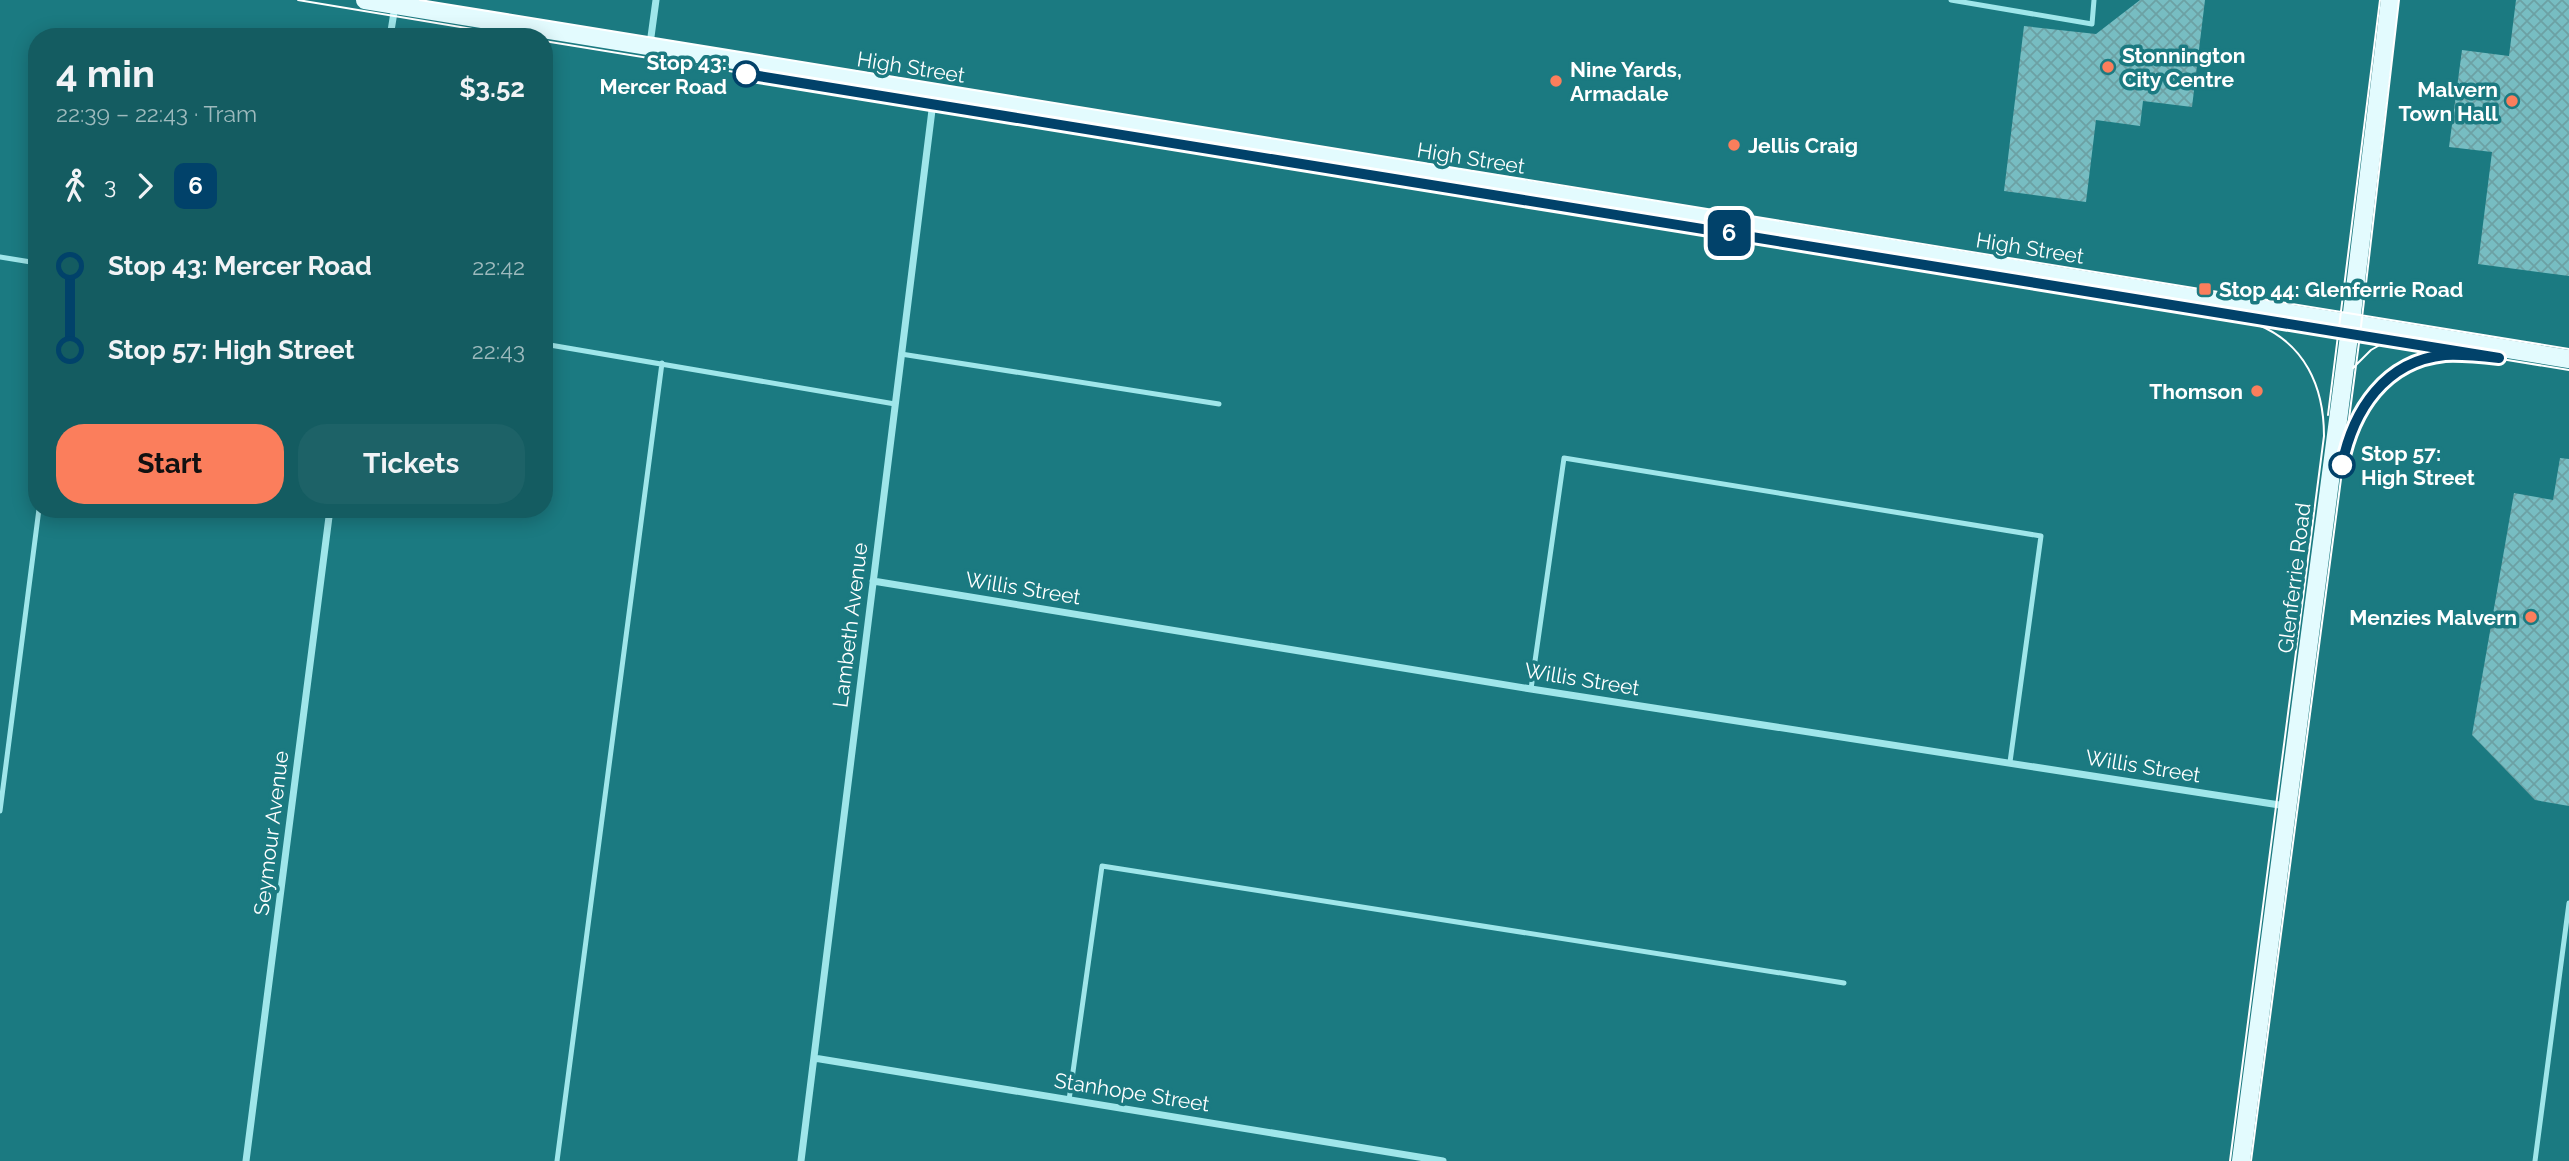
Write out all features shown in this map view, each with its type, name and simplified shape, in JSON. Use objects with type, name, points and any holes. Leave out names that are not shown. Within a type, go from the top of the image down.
[{"type":"main road","name":"High Street","points":[[365,0],[535,28]]},
{"type":"main road","name":"Glenferrie Road","points":[[2241,1161],[2351,323],[2390,0]]},
{"type":"main road","name":"High Street","points":[[553,31],[2569,359]]},
{"type":"street","points":[[650,47],[656,0]]},
{"type":"street","points":[[391,28],[395,5]]},
{"type":"street","name":"Lambeth Avenue","points":[[801,1161],[934,94]]},
{"type":"street","name":"Seymour Avenue","points":[[246,1161],[329,518]]},
{"type":"street","name":"Willis Street","points":[[873,581],[1531,689],[2288,806]]},
{"type":"street","name":"Stanhope Street","points":[[814,1058],[1443,1161]]},
{"type":"lane","points":[[1951,0],[2092,24],[2094,0]]},
{"type":"lane","points":[[0,257],[28,262]]},
{"type":"lane","points":[[553,345],[895,404]]},
{"type":"lane","points":[[901,354],[1219,404]]},
{"type":"lane","points":[[557,1161],[662,363]]},
{"type":"lane","points":[[1531,689],[1564,458],[2041,536],[2010,762]]},
{"type":"lane","points":[[0,811],[38,518]]},
{"type":"lane","points":[[1069,1100],[1102,866],[1844,983]]},
{"type":"lane","points":[[2535,1161],[2569,903]]},
{"type":"building","name":"Stonnington City Centre","points":[[2140,0],[2205,0],[2192,107],[2143,101],[2140,126],[2096,120],[2086,202],[2004,191],[2024,26],[2096,34]]},
{"type":"building","name":"Malvern Town Hall","points":[[2516,0],[2569,0],[2569,276],[2478,264],[2492,152],[2449,147],[2462,50],[2509,56]]},
{"type":"building","name":"Menzies Malvern","points":[[2560,458],[2569,459],[2569,806],[2535,800],[2472,735],[2514,493],[2553,500]]},
{"type":"tram line","points":[[298,0],[467,28]]},
{"type":"tram line","points":[[420,0],[2569,349]]},
{"type":"tram line","points":[[2328,415],[2380,0]]},
{"type":"tram line","points":[[2251,1161],[2360,335],[2399,0]]},
{"type":"tram line","points":[[553,42],[2499,358]]},
{"type":"tram line","name":"6","points":[[746,74],[2499,358],[2442,356],[2409,365],[2394,374],[2384,381],[2366,402],[2349,437],[2342,465]]},
{"type":"tram line","points":[[2230,1161],[2324,436],[2320,400],[2308,369],[2287,343],[2256,324]]},
{"type":"tram line","points":[[2353,368],[2371,350],[2392,338]]},
{"type":"tram line","points":[[2351,431],[2367,401],[2390,378],[2417,362],[2450,355]]},
{"type":"tram line","points":[[2489,357],[2569,370]]},
{"type":"place","name":"Stonnington City Centre","points":[[2108,67]]},
{"type":"place","name":"Stop 43: Mercer Road","points":[[746,74]]},
{"type":"place","name":"Nine Yards, Armadale","points":[[1556,81]]},
{"type":"place","name":"Malvern Town Hall","points":[[2512,101]]},
{"type":"place","name":"Jellis Craig","points":[[1734,145]]},
{"type":"place","name":"Stop 44: Glenferrie Road","points":[[2205,289]]},
{"type":"place","name":"Thomson","points":[[2257,391]]},
{"type":"place","name":"Stop 57: High Street","points":[[2342,465]]},
{"type":"place","name":"Menzies Malvern","points":[[2531,617]]}]
